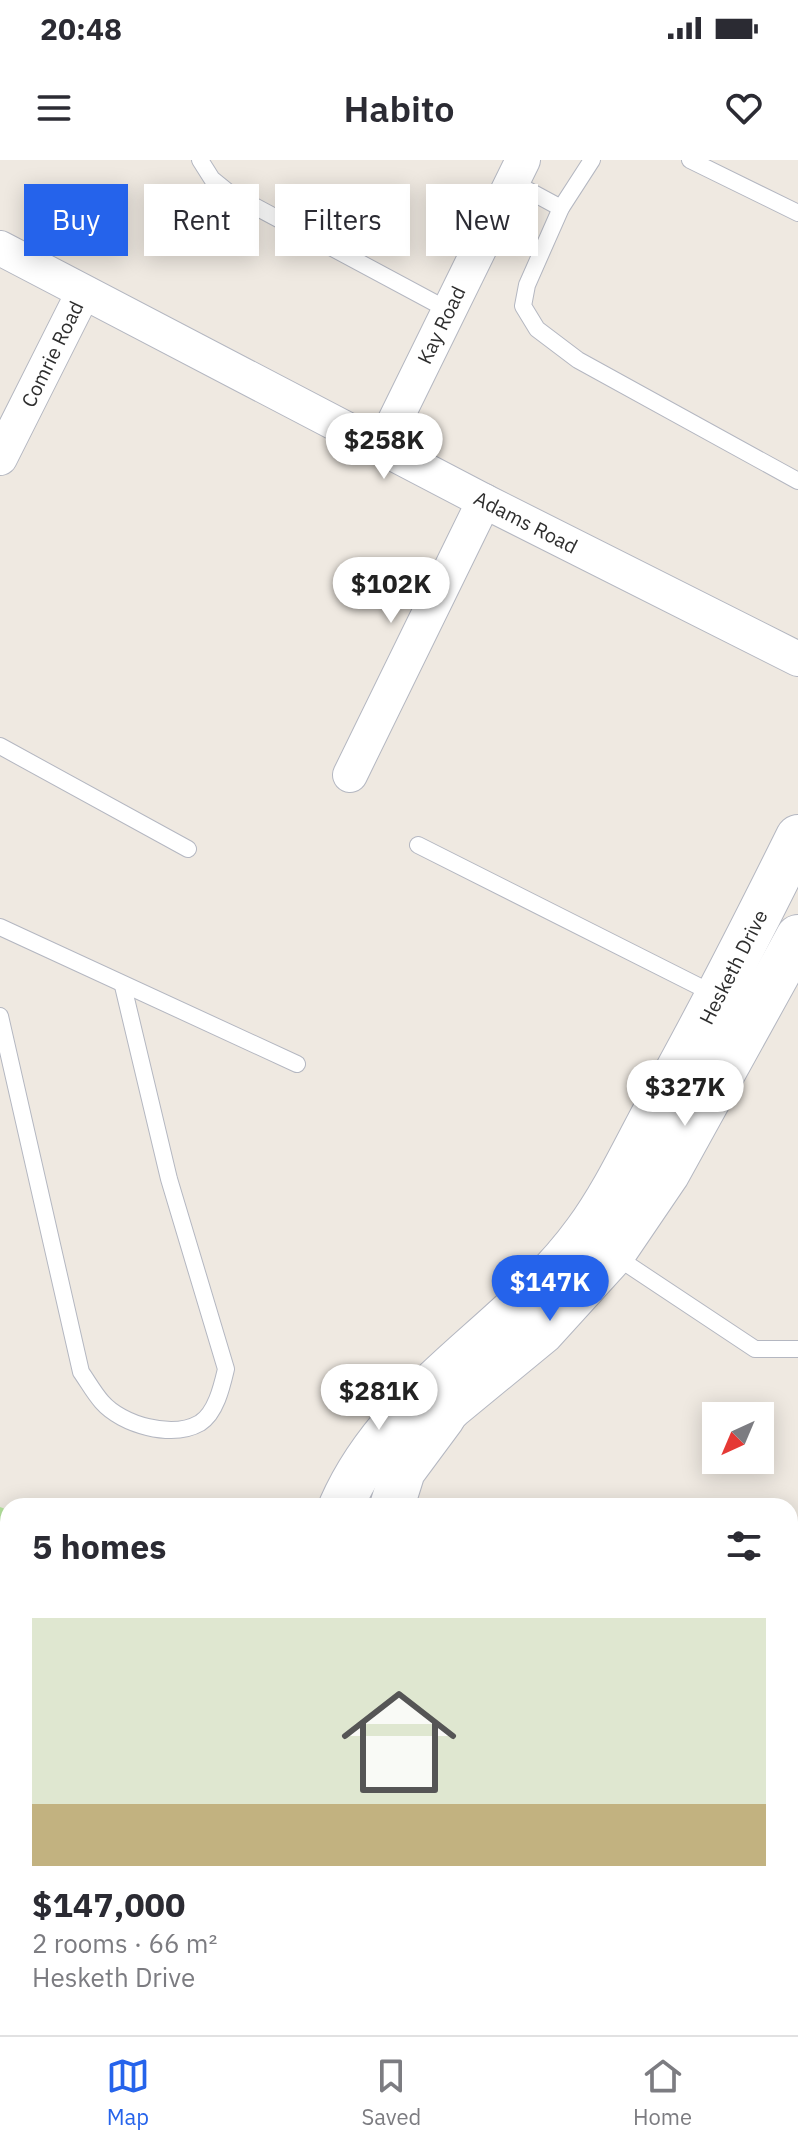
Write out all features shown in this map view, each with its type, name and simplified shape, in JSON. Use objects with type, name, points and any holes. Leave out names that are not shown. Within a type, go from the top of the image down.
[{"type":"street","name":"Kay Road","points":[[382,447],[517,171]]},
{"type":"street","name":"Adams Road","points":[[0,248],[484,501],[798,659]]},
{"type":"street","name":"Comrie Road","points":[[0,458],[83,293]]},
{"type":"street","points":[[350,775],[484,501]]},
{"type":"street","name":"Hesketh Drive","points":[[345,1498],[354,1477],[393,1423],[531,1294],[599,1243],[667,1174],[737,1006],[798,837]]},
{"type":"street","name":"Hesketh Drive","points":[[737,1006],[798,937]]},
{"type":"street","name":"Hesketh Drive","points":[[377,1498],[398,1462],[452,1406],[542,1332],[599,1243]]},
{"type":"street","points":[[395,1498],[403,1471],[452,1406]]},
{"type":"lane","points":[[200,160],[212,179],[228,192],[448,310]]},
{"type":"lane","points":[[592,160],[561,208],[527,285],[523,306],[537,329],[578,360],[798,481]]},
{"type":"lane","points":[[690,160],[798,213]]},
{"type":"lane","points":[[517,171],[561,208]]},
{"type":"lane","points":[[0,746],[188,849]]},
{"type":"lane","points":[[418,845],[737,1006]]},
{"type":"lane","points":[[0,927],[297,1064]]},
{"type":"lane","points":[[0,1016],[81,1372],[103,1403],[119,1416],[144,1427],[181,1428],[201,1423],[219,1397],[226,1369],[169,1179],[123,986]]},
{"type":"lane","points":[[599,1243],[755,1349],[798,1349]]}]
